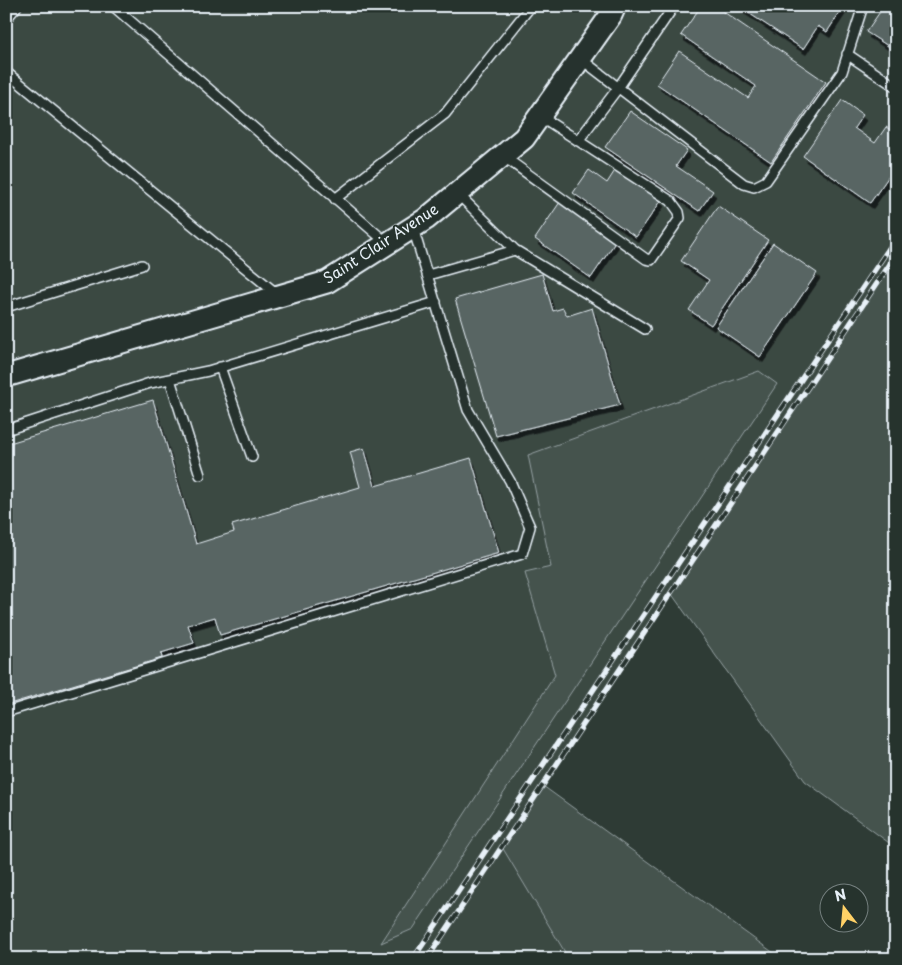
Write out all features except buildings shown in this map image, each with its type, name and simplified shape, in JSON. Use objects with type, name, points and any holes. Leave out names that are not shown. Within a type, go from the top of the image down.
[{"type":"street","name":"Saint Clair Avenue","points":[[6,376],[327,282],[426,219],[524,138],[611,15],[615,6]]},
{"type":"lane","points":[[6,19],[17,6]]},
{"type":"lane","points":[[113,6],[387,243]]},
{"type":"lane","points":[[335,199],[445,114],[531,6]]},
{"type":"lane","points":[[578,141],[618,88],[674,6]]},
{"type":"lane","points":[[580,59],[744,184],[754,187],[766,181],[842,72],[863,6]]},
{"type":"lane","points":[[847,54],[896,87]]},
{"type":"lane","points":[[6,72],[279,296]]},
{"type":"lane","points":[[503,156],[646,260],[651,260],[680,218],[679,212],[672,201],[540,116]]},
{"type":"lane","points":[[457,193],[515,250],[644,329]]},
{"type":"lane","points":[[6,712],[522,554],[530,527],[510,481],[468,410],[412,227]]},
{"type":"lane","points":[[428,275],[515,250]]},
{"type":"lane","points":[[6,307],[142,265]]},
{"type":"lane","points":[[6,430],[150,383],[220,367],[436,302]]},
{"type":"lane","points":[[220,367],[252,457]]},
{"type":"lane","points":[[170,379],[200,475]]},
{"type":"shaded area","points":[[6,6],[896,6],[896,255],[502,847],[569,959],[6,959]]},
{"type":"shaded area","points":[[896,255],[896,848],[805,781],[671,593]]},
{"type":"shaded area","points":[[759,371],[777,384],[413,929],[381,943],[555,675],[525,573],[551,567],[528,455]]},
{"type":"shaded area","points":[[543,786],[782,959],[569,959],[502,847]]},
{"type":"railway","points":[[413,959],[896,238]]},
{"type":"railway","points":[[427,959],[896,255]]}]
